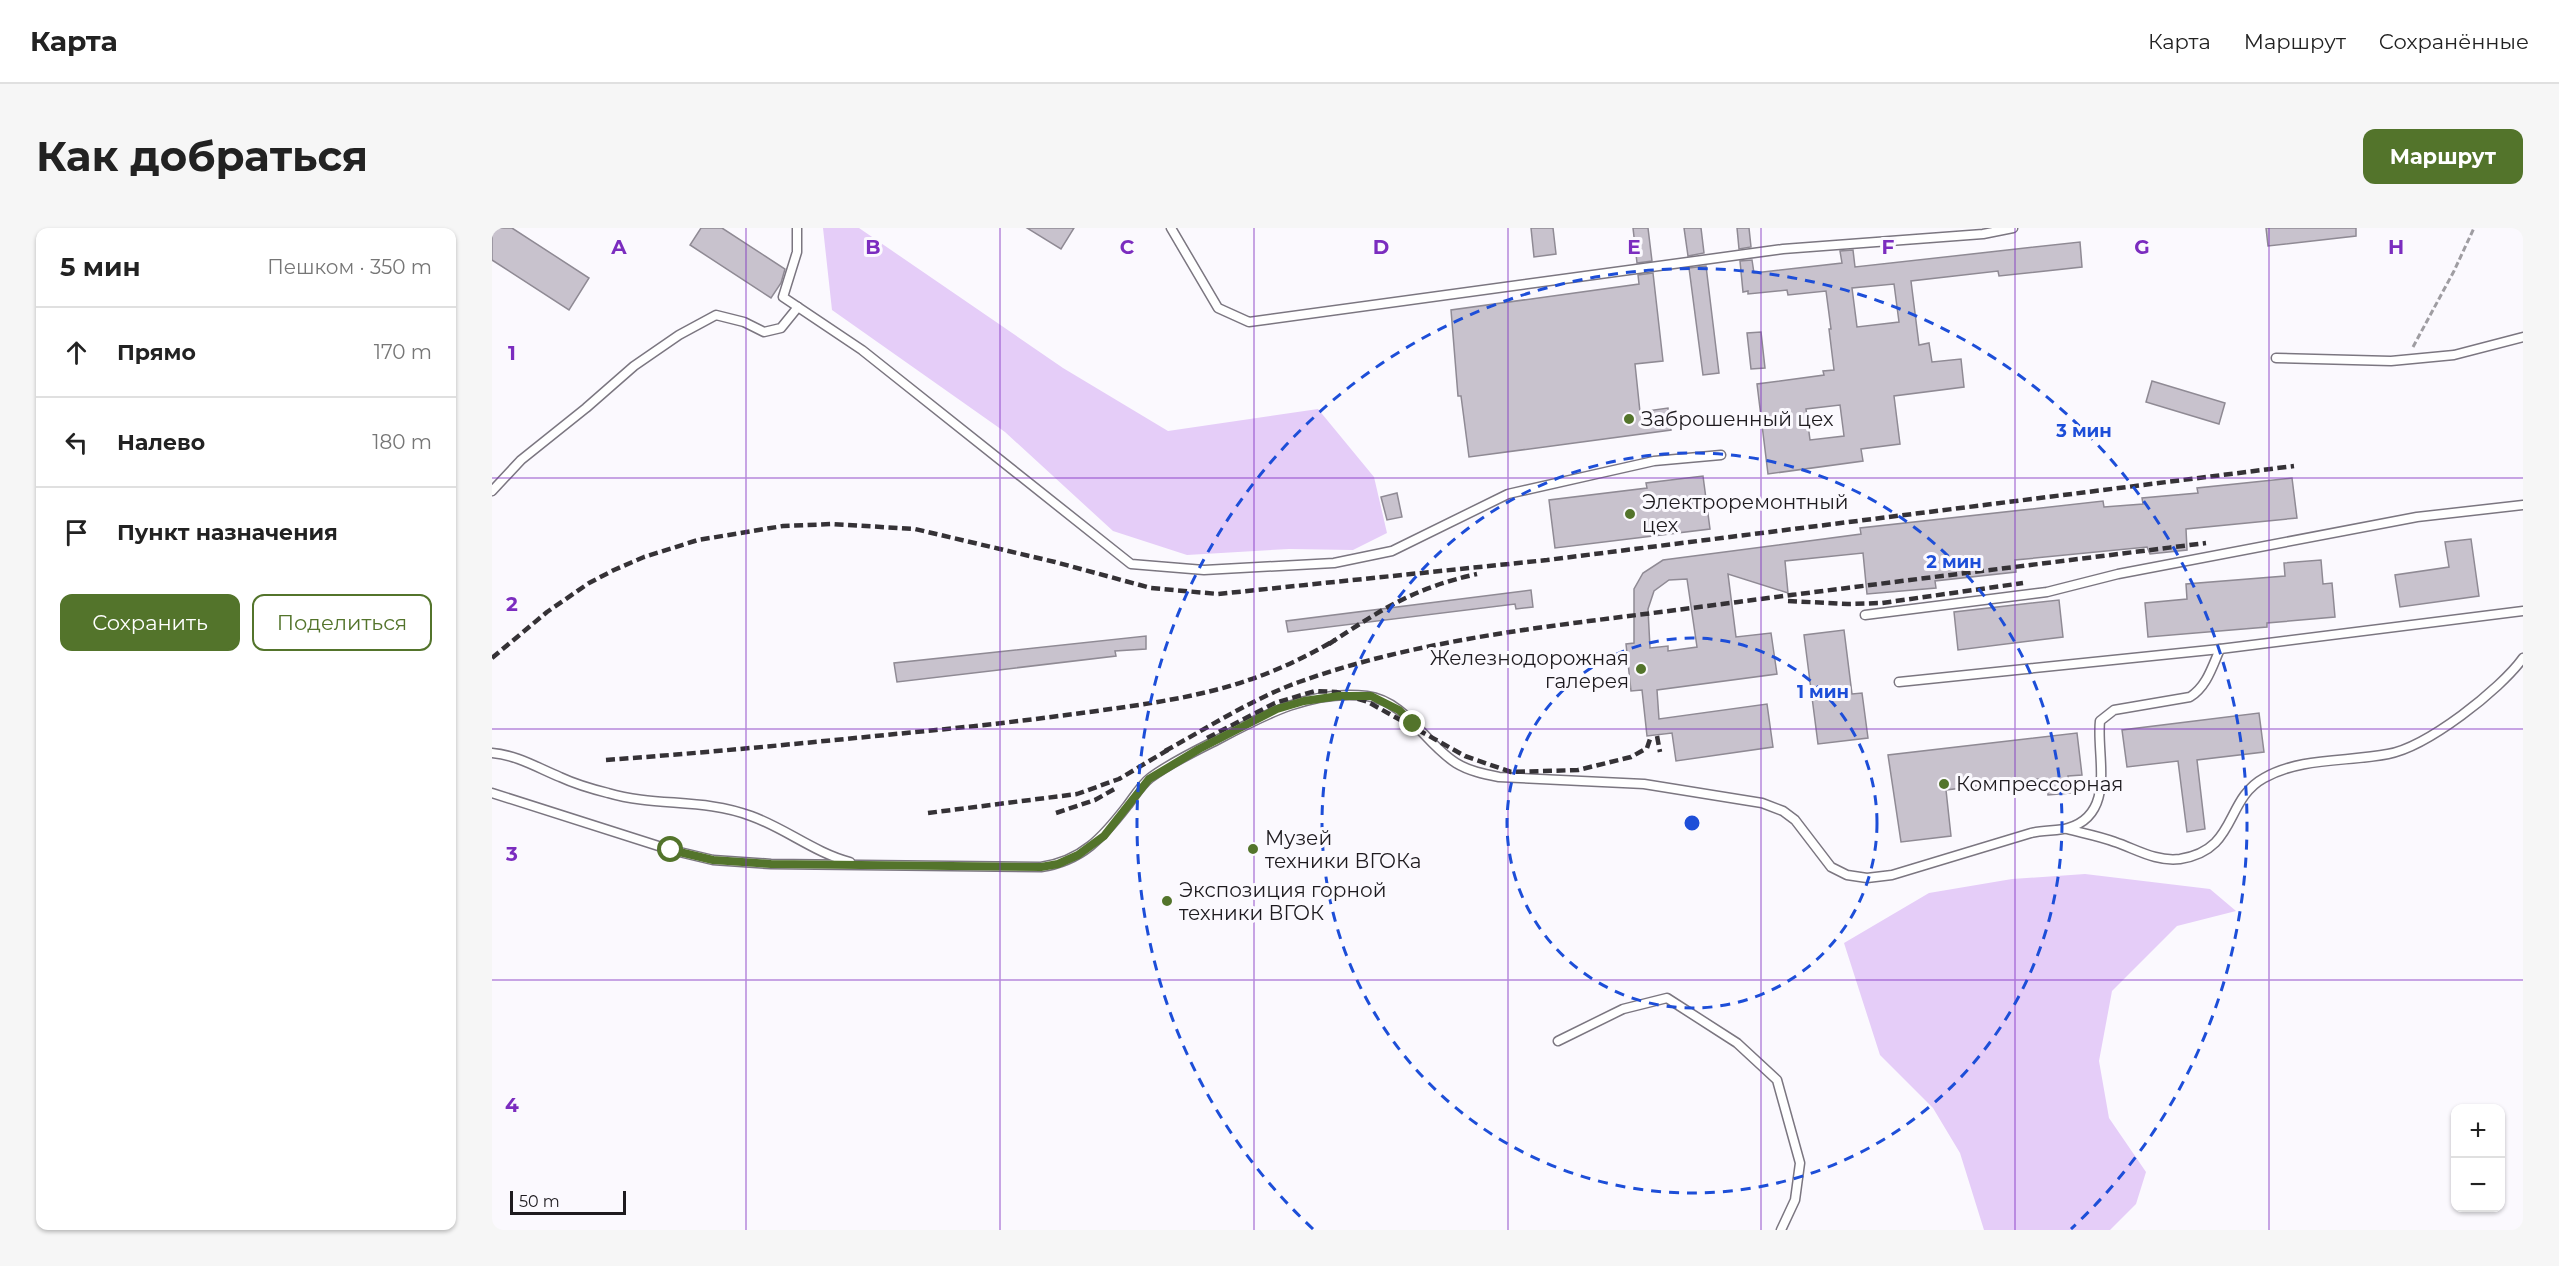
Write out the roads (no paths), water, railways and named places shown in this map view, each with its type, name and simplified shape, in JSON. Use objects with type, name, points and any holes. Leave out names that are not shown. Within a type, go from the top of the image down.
[{"type":"lane","points":[[797,228],[797,252],[783,297],[862,350],[1131,564],[1204,570],[1334,563],[1392,551],[1508,494],[1654,461],[1721,455]]},
{"type":"lane","points":[[1171,228],[1218,308],[1249,322],[1783,249],[1983,234],[2013,228]]},
{"type":"lane","points":[[492,491],[521,460],[634,366],[679,335],[716,315],[744,322],[764,332],[782,328],[798,307]]},
{"type":"lane","points":[[2276,358],[2406,359],[2454,355],[2523,337]]},
{"type":"lane","points":[[1864,615],[2047,592],[2118,574],[2417,517],[2523,504]]},
{"type":"lane","points":[[1899,682],[2220,649],[2523,611]]},
{"type":"lane","points":[[2066,829],[2082,822],[2098,797],[2102,782],[2100,721],[2114,710],[2190,697],[2204,684],[2220,649]]},
{"type":"lane","points":[[492,793],[671,850],[713,860],[771,864],[1041,867],[1058,864],[1078,855],[1104,836],[1149,779],[1199,749],[1277,709],[1292,704],[1357,695],[1371,696],[1399,710],[1455,763],[1478,773],[1499,777],[1644,784],[1762,803],[1783,811],[1795,820],[1831,867],[1847,875],[1867,878],[1892,875],[2053,828],[2114,841],[2159,859],[2179,859],[2198,855],[2211,847],[2222,836],[2239,802],[2249,788],[2264,778],[2291,766],[2388,754],[2414,746],[2479,700],[2513,671],[2523,658]]},
{"type":"lane","points":[[492,753],[512,756],[562,778],[629,798],[647,802],[700,803],[751,816],[838,859],[865,866]]},
{"type":"lane","points":[[1558,1041],[1623,1009],[1667,998],[1737,1043],[1777,1080],[1800,1163],[1794,1200],[1781,1230]]},
{"type":"railway","points":[[492,658],[547,612],[589,583],[614,570],[644,557],[698,540],[783,526],[832,524],[915,529],[1055,562],[1151,588],[1218,594],[1547,560],[2294,466]]},
{"type":"railway","points":[[1165,751],[1248,705],[1299,682],[1393,654],[1441,644],[1586,621],[2206,543]]},
{"type":"railway","points":[[1329,644],[1399,601],[1435,586],[1477,574]]},
{"type":"railway","points":[[1788,601],[1882,603],[2023,583]]},
{"type":"railway","points":[[606,760],[955,728],[1156,702],[1216,690],[1274,671],[1335,640]]},
{"type":"railway","points":[[1207,738],[1275,703],[1315,691],[1336,692],[1368,702],[1465,756],[1511,772],[1578,770],[1631,757],[1647,748],[1651,736]]},
{"type":"railway","points":[[1657,736],[1660,752]]},
{"type":"railway","points":[[928,813],[1077,794],[1119,779],[1171,748]]},
{"type":"railway","points":[[1056,813],[1095,800],[1118,787]]},
{"type":"place","name":"Заброшенный цех","points":[[1629,419]]},
{"type":"place","name":"Электроремонтный цех","points":[[1630,514]]},
{"type":"place","name":"Железнодорожная галерея","points":[[1641,669]]},
{"type":"place","name":"Компрессорная","points":[[1944,784]]},
{"type":"place","name":"Музей техники ВГОКа","points":[[1253,849]]},
{"type":"place","name":"Экспозиция горной техники ВГОК","points":[[1167,901]]}]
